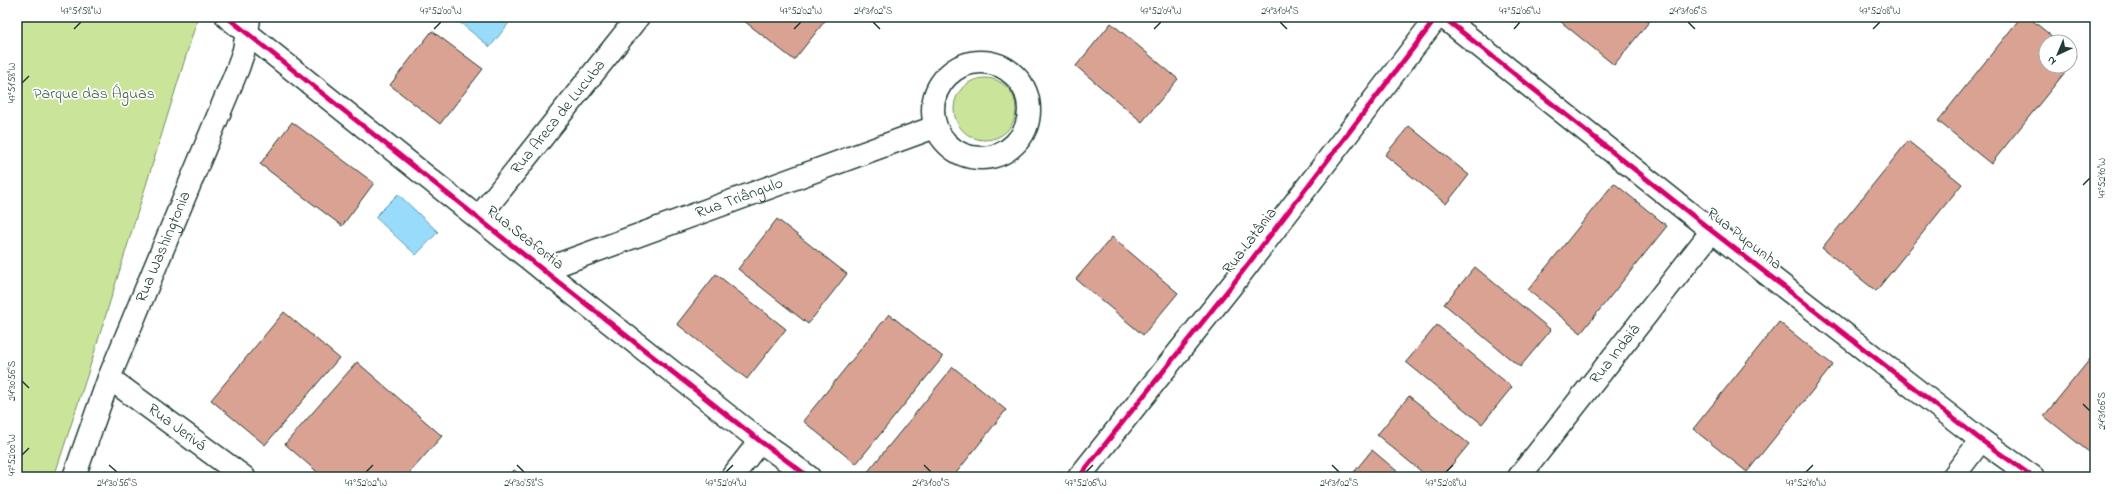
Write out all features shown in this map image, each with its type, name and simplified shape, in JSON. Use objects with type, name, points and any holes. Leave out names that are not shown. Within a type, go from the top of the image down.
[{"type":"street","name":"Rua Seafortia","points":[[227,17],[248,24],[478,218],[760,441],[809,477]]},
{"type":"street","name":"Rua Areca de Lucuba","points":[[478,218],[638,17]]},
{"type":"street","name":"Rua Latânia","points":[[1079,477],[1236,280],[1437,17]]},
{"type":"street","name":"Rua Pupunha","points":[[1443,17],[1712,231],[1981,440],[2033,477]]},
{"type":"street","name":"Rua Washingtonia","points":[[74,477],[109,378],[238,68],[248,24]]},
{"type":"street","points":[[983,62],[1002,66],[1017,77],[1027,94],[1030,112],[1026,131],[1015,146],[998,156],[980,159],[961,154],[946,143],[935,127],[932,108],[937,90],[948,74],[964,64],[983,62]]},
{"type":"street","name":"Rua Triângulo","points":[[544,270],[935,127]]},
{"type":"street","name":"Rua Indaiá","points":[[1519,477],[1712,231]]},
{"type":"street","name":"Rua Jerivá","points":[[109,378],[244,477]]},
{"type":"street","points":[[1954,477],[1981,440]]},
{"type":"street","points":[[732,477],[760,441]]},
{"type":"green space","name":"Parque das Águas","points":[[17,17],[198,17],[87,376],[54,477],[17,477]]},
{"type":"green space","points":[[979,78],[991,78],[1007,87],[1014,97],[1016,109],[1014,121],[1007,131],[991,140],[979,140],[968,135],[959,126],[954,115],[954,103],[959,92],[968,83]]},
{"type":"water","points":[[453,17],[501,17],[509,23],[490,47]]},
{"type":"water","points":[[398,194],[438,232],[416,255],[375,217]]},
{"type":"building","points":[[739,17],[828,17],[794,60]]},
{"type":"building","points":[[1555,17],[1653,17],[1614,65]]},
{"type":"building","points":[[2021,17],[2028,17],[2049,34],[2038,34],[2038,74],[2064,74],[1991,164],[1938,121]]},
{"type":"building","points":[[1111,23],[1178,79],[1142,122],[1076,66]]},
{"type":"building","points":[[432,31],[483,69],[440,124],[390,85]]},
{"type":"building","points":[[292,122],[374,183],[342,226],[260,164]]},
{"type":"building","points":[[1409,126],[1469,175],[1446,204],[1385,155]]},
{"type":"building","points":[[1908,141],[1962,184],[1876,291],[1822,248]]},
{"type":"building","points":[[1614,183],[1667,226],[1581,333],[1528,290]]},
{"type":"building","points":[[777,219],[847,274],[808,324],[738,269]]},
{"type":"building","points":[[1112,237],[1178,293],[1143,335],[1076,279]]},
{"type":"building","points":[[1475,267],[1551,330],[1520,367],[1444,304]]},
{"type":"building","points":[[716,274],[786,329],[747,379],[677,324]]},
{"type":"building","points":[[284,312],[339,358],[265,445],[211,400]]},
{"type":"building","points":[[889,314],[943,357],[856,464],[803,421]]},
{"type":"building","points":[[1779,322],[1833,365],[1747,472],[1693,429]]},
{"type":"building","points":[[1437,325],[1512,387],[1482,424],[1406,362]]},
{"type":"building","points":[[2095,353],[2095,457],[2044,416]]},
{"type":"building","points":[[357,362],[442,436],[406,477],[323,477],[285,444]]},
{"type":"building","points":[[953,367],[1006,410],[953,477],[870,477],[866,474]]},
{"type":"building","points":[[1409,396],[1469,444],[1442,477],[1428,477],[1377,435]]},
{"type":"building","points":[[1372,450],[1404,477],[1350,477]]},
{"type":"building","points":[[514,470],[523,477],[508,477]]},
{"type":"cycle path","points":[[227,17],[543,270],[760,441],[809,477]]},
{"type":"cycle path","points":[[1079,477],[1236,280],[1437,17]]},
{"type":"cycle path","points":[[1443,17],[1712,231],[1981,440],[2033,477]]}]
